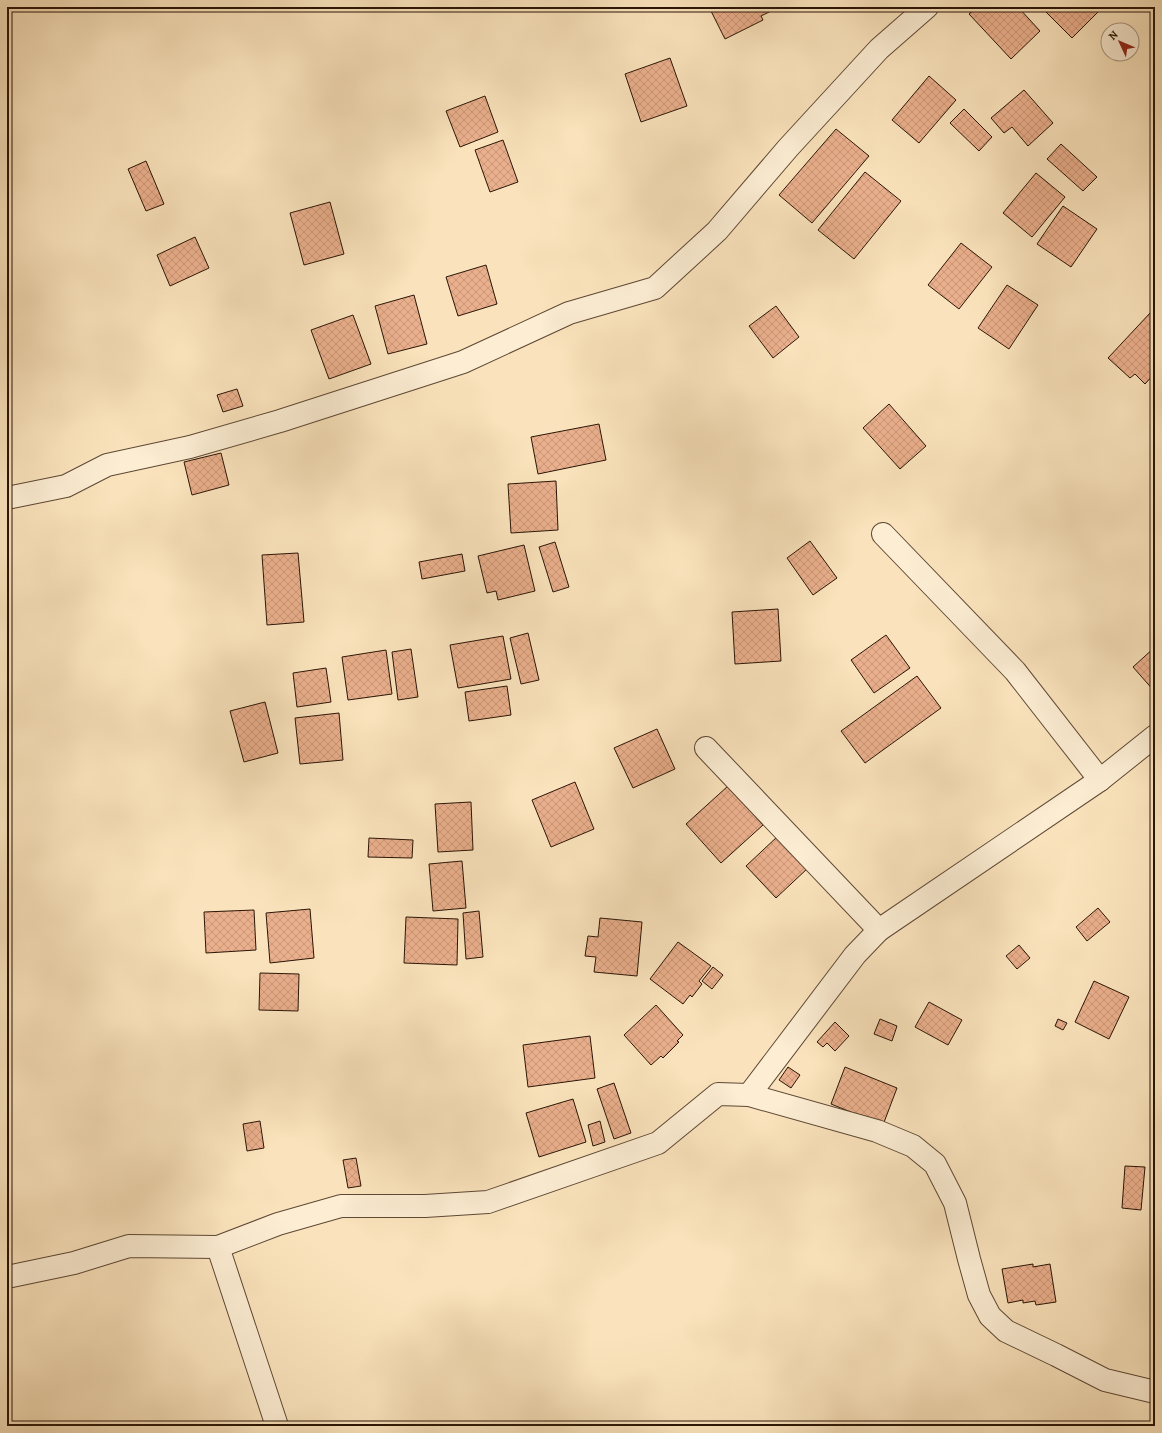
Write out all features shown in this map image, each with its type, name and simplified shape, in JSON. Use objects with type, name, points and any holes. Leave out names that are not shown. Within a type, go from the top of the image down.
[{"type":"street","points":[[7,498],[66,486],[107,466],[190,447],[280,421],[449,367],[464,362],[569,313],[655,288],[717,231],[788,148],[879,49],[927,7]]},
{"type":"street","points":[[883,534],[1015,671],[1100,780]]},
{"type":"street","points":[[749,1095],[855,955],[878,930],[1100,780],[1155,736]]},
{"type":"street","points":[[706,748],[878,930]]},
{"type":"street","points":[[7,1277],[74,1263],[129,1246],[218,1247],[278,1224],[341,1206],[425,1206],[488,1202],[658,1143],[718,1094],[749,1095],[878,1131],[913,1146],[935,1164],[955,1203],[980,1295],[990,1316],[1006,1331],[1105,1380],[1155,1392]]},
{"type":"street","points":[[218,1247],[276,1426]]},
{"type":"building","points":[[709,7],[779,7],[761,16],[763,20],[725,39]]},
{"type":"building","points":[[977,7],[1018,7],[1040,31],[1011,59],[969,14]]},
{"type":"building","points":[[1041,7],[1103,7],[1072,38]]},
{"type":"building","points":[[670,58],[687,106],[641,122],[625,74]]},
{"type":"building","points":[[929,76],[956,100],[919,143],[892,120]]},
{"type":"building","points":[[1024,90],[1053,123],[1028,146],[1012,127],[1004,133],[991,118]]},
{"type":"building","points":[[485,96],[498,132],[460,147],[446,111]]},
{"type":"building","points":[[964,109],[992,137],[979,151],[950,123]]},
{"type":"building","points":[[836,129],[869,156],[812,223],[779,195]]},
{"type":"building","points":[[503,140],[518,182],[490,192],[475,150]]},
{"type":"building","points":[[1061,144],[1097,177],[1083,191],[1047,159]]},
{"type":"building","points":[[146,161],[164,204],[146,211],[128,169]]},
{"type":"building","points":[[865,172],[901,201],[854,259],[818,230]]},
{"type":"building","points":[[1036,173],[1065,197],[1032,237],[1003,213]]},
{"type":"building","points":[[330,202],[344,254],[304,265],[290,213]]},
{"type":"building","points":[[1063,206],[1097,229],[1071,267],[1037,244]]},
{"type":"building","points":[[195,237],[209,268],[170,286],[157,255]]},
{"type":"building","points":[[961,243],[992,267],[959,309],[928,285]]},
{"type":"building","points":[[486,265],[497,304],[458,316],[446,277]]},
{"type":"building","points":[[1007,285],[1038,305],[1009,349],[978,328]]},
{"type":"building","points":[[414,295],[427,344],[388,354],[375,306]]},
{"type":"building","points":[[776,306],[799,337],[773,358],[749,326]]},
{"type":"building","points":[[1151,312],[1155,315],[1155,373],[1145,384],[1135,374],[1130,378],[1108,358]]},
{"type":"building","points":[[353,315],[371,364],[329,379],[311,330]]},
{"type":"building","points":[[237,389],[243,406],[223,412],[217,395]]},
{"type":"building","points":[[889,404],[926,446],[900,469],[863,428]]},
{"type":"building","points":[[599,424],[606,460],[538,474],[531,437]]},
{"type":"building","points":[[221,453],[229,485],[192,495],[184,462]]},
{"type":"building","points":[[556,481],[558,530],[511,533],[508,484]]},
{"type":"building","points":[[810,541],[837,578],[813,595],[787,558]]},
{"type":"building","points":[[555,542],[569,587],[553,592],[539,547]]},
{"type":"building","points":[[524,545],[535,591],[498,600],[496,591],[487,593],[478,556]]},
{"type":"building","points":[[298,553],[304,622],[267,625],[262,555]]},
{"type":"building","points":[[462,554],[465,571],[422,579],[419,562]]},
{"type":"building","points":[[778,609],[781,661],[735,664],[732,612]]},
{"type":"building","points":[[528,633],[539,680],[521,684],[510,638]]},
{"type":"building","points":[[886,635],[910,668],[874,693],[851,660]]},
{"type":"building","points":[[503,636],[511,679],[458,688],[450,645]]},
{"type":"building","points":[[1155,647],[1155,692],[1133,667]]},
{"type":"building","points":[[411,649],[418,697],[398,700],[392,652]]},
{"type":"building","points":[[386,650],[392,694],[348,700],[342,657]]},
{"type":"building","points":[[326,668],[331,702],[297,707],[293,673]]},
{"type":"building","points":[[917,676],[941,708],[865,763],[841,731]]},
{"type":"building","points":[[507,686],[511,715],[469,721],[465,692]]},
{"type":"building","points":[[265,702],[278,753],[244,762],[230,711]]},
{"type":"building","points":[[339,713],[343,760],[300,764],[295,718]]},
{"type":"building","points":[[657,729],[675,769],[633,788],[614,748]]},
{"type":"building","points":[[575,782],[594,829],[551,847],[532,800]]},
{"type":"building","points":[[728,786],[763,825],[721,863],[686,824]]},
{"type":"building","points":[[471,802],[473,850],[438,852],[435,804]]},
{"type":"building","points":[[778,836],[808,868],[776,898],[746,866]]},
{"type":"building","points":[[369,838],[413,840],[412,858],[368,857]]},
{"type":"building","points":[[462,861],[466,908],[433,911],[429,864]]},
{"type":"building","points":[[1098,908],[1110,922],[1087,941],[1076,927]]},
{"type":"building","points":[[310,909],[314,958],[270,963],[266,913]]},
{"type":"building","points":[[254,910],[256,950],[206,953],[204,912]]},
{"type":"building","points":[[479,911],[483,957],[466,959],[463,913]]},
{"type":"building","points":[[406,917],[458,919],[457,965],[404,963]]},
{"type":"building","points":[[600,918],[642,922],[637,976],[594,972],[596,957],[585,956],[588,936],[598,937]]},
{"type":"building","points":[[678,942],[711,966],[699,981],[702,984],[692,997],[690,995],[683,1004],[650,979]]},
{"type":"building","points":[[1019,945],[1030,958],[1017,969],[1006,956]]},
{"type":"building","points":[[713,967],[723,975],[712,989],[702,981]]},
{"type":"building","points":[[260,973],[299,974],[298,1011],[259,1010]]},
{"type":"building","points":[[1094,981],[1129,997],[1109,1039],[1075,1022]]},
{"type":"building","points":[[929,1002],[962,1020],[948,1045],[915,1027]]},
{"type":"building","points":[[656,1005],[683,1035],[677,1041],[679,1042],[663,1058],[661,1056],[651,1065],[624,1035]]},
{"type":"building","points":[[880,1019],[897,1026],[892,1041],[874,1034]]},
{"type":"building","points":[[1058,1019],[1067,1023],[1063,1030],[1055,1026]]},
{"type":"building","points":[[835,1022],[849,1036],[835,1051],[827,1043],[823,1047],[817,1042]]},
{"type":"building","points":[[590,1036],[595,1078],[528,1087],[523,1045]]},
{"type":"building","points":[[788,1067],[800,1075],[791,1088],[779,1080]]},
{"type":"building","points":[[845,1067],[897,1088],[883,1125],[831,1104]]},
{"type":"building","points":[[614,1083],[631,1133],[614,1139],[597,1089]]},
{"type":"building","points":[[573,1099],[586,1142],[539,1157],[526,1113]]},
{"type":"building","points":[[260,1121],[264,1148],[247,1151],[243,1124]]},
{"type":"building","points":[[600,1121],[605,1142],[593,1146],[588,1125]]},
{"type":"building","points":[[356,1158],[361,1186],[348,1188],[343,1160]]},
{"type":"building","points":[[1125,1166],[1145,1167],[1141,1210],[1122,1208]]},
{"type":"building","points":[[1033,1264],[1033,1267],[1050,1264],[1056,1302],[1036,1305],[1035,1301],[1023,1303],[1023,1300],[1008,1303],[1002,1269]]}]
